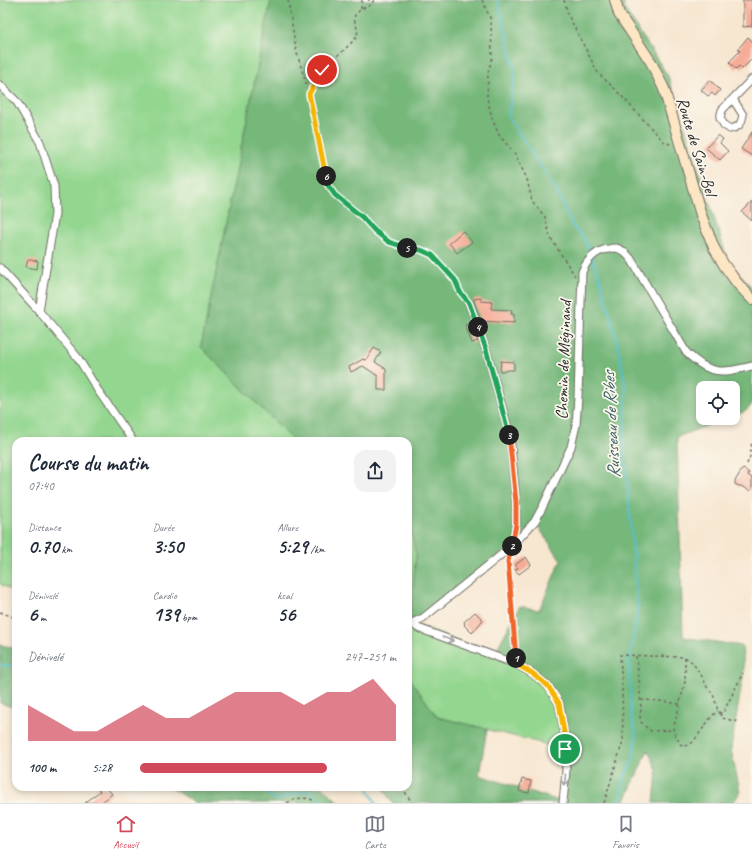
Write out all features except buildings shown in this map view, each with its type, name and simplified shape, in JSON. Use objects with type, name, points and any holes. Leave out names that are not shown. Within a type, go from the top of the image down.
[{"type":"main road","name":"Route de Sain-Bel","points":[[615,0],[619,14],[651,62],[664,89],[701,215],[714,248],[737,283],[752,299]]},
{"type":"street","points":[[733,99],[752,79]]},
{"type":"street","points":[[0,85],[17,102],[40,142],[54,186],[55,214],[39,311]]},
{"type":"street","name":"Chemin de Méginand","points":[[412,622],[423,618],[512,546],[535,521],[543,506],[571,447],[576,425],[582,272],[585,265],[595,254],[604,249],[615,248],[623,251],[631,259],[686,352],[696,362],[706,368],[729,372],[752,366]]},
{"type":"street","points":[[0,268],[39,311],[78,358],[96,389],[130,437]]},
{"type":"street","points":[[469,303],[486,349],[510,436],[516,502],[516,524],[512,546]]},
{"type":"street","points":[[412,624],[418,628],[516,664],[532,673],[548,686],[559,703],[564,732],[566,771],[563,803]]},
{"type":"path","points":[[288,0],[296,50],[309,94],[327,184],[335,195],[389,242],[406,248],[421,250],[432,255],[455,280],[460,292],[469,303]]},
{"type":"path","points":[[361,9],[362,0]]},
{"type":"path","points":[[309,94],[322,70],[356,38],[358,31],[354,19],[355,15],[361,9],[371,5],[374,0]]},
{"type":"path","points":[[482,0],[491,20],[492,58],[488,73],[487,98],[492,118],[499,135],[515,154],[527,179],[532,201],[545,217],[550,236],[581,286]]},
{"type":"path","points":[[564,0],[568,15],[598,73],[615,89],[663,141],[681,149]]},
{"type":"path","points":[[747,464],[750,456],[752,441]]},
{"type":"path","points":[[512,546],[508,561],[516,664]]},
{"type":"path","points":[[0,612],[12,616]]},
{"type":"path","points":[[604,803],[623,741],[620,655],[685,657],[692,662],[704,678],[707,687],[713,694],[718,711],[722,718],[739,722]]},
{"type":"path","points":[[634,656],[639,679],[641,722],[651,731],[672,730]]},
{"type":"path","points":[[685,657],[685,682],[672,730],[680,744],[684,746],[693,742],[712,716],[718,711]]},
{"type":"path","points":[[720,713],[724,711],[743,673]]},
{"type":"path","points":[[641,700],[680,704]]},
{"type":"path","points":[[404,791],[412,803]]},
{"type":"path","points":[[287,803],[298,798],[308,798],[316,801]]},
{"type":"green space","points":[[0,0],[271,0],[201,347],[290,437],[12,437],[12,591],[0,584]]},
{"type":"green space","points":[[271,0],[624,0],[624,8],[668,76],[728,260],[752,288],[752,404],[746,411],[740,413],[740,381],[696,381],[696,425],[709,425],[677,437],[683,637],[742,646],[744,670],[731,749],[740,792],[733,803],[654,803],[657,770],[648,750],[624,803],[392,803],[385,791],[412,791],[412,682],[437,717],[487,729],[479,775],[563,802],[566,771],[559,703],[532,673],[493,656],[520,606],[539,610],[561,560],[535,522],[512,546],[412,623],[412,597],[416,555],[412,536],[412,437],[290,437],[201,347]]},
{"type":"green space","points":[[412,536],[416,555],[412,597]]},
{"type":"green space","points":[[412,615],[413,623],[532,673],[559,703],[565,749],[437,717],[412,682]]},
{"type":"green space","points":[[0,645],[12,647],[12,707],[0,703]]},
{"type":"green space","points":[[176,791],[326,791],[340,803],[195,803]]},
{"type":"waterway","name":"Ruisseau de Ribes","points":[[498,0],[515,72],[508,117],[555,188],[572,225],[584,239],[599,275],[617,340],[626,390],[624,447],[638,610],[629,663],[631,715],[636,735],[633,759],[623,780],[621,803]]},
{"type":"waterway","points":[[0,665],[12,666]]},
{"type":"waterway","points":[[265,791],[275,800],[306,791]]},
{"type":"waterway","points":[[310,791],[323,803]]},
{"type":"waterway","points":[[369,791],[376,803]]},
{"type":"route","points":[[322,70],[309,94],[327,184],[335,195],[389,242],[406,248],[421,250],[432,255],[455,280],[460,292],[469,303],[476,320],[486,349],[510,436],[516,502],[516,524],[508,561],[516,664],[532,673],[548,686],[559,703],[564,732],[565,749]]}]
